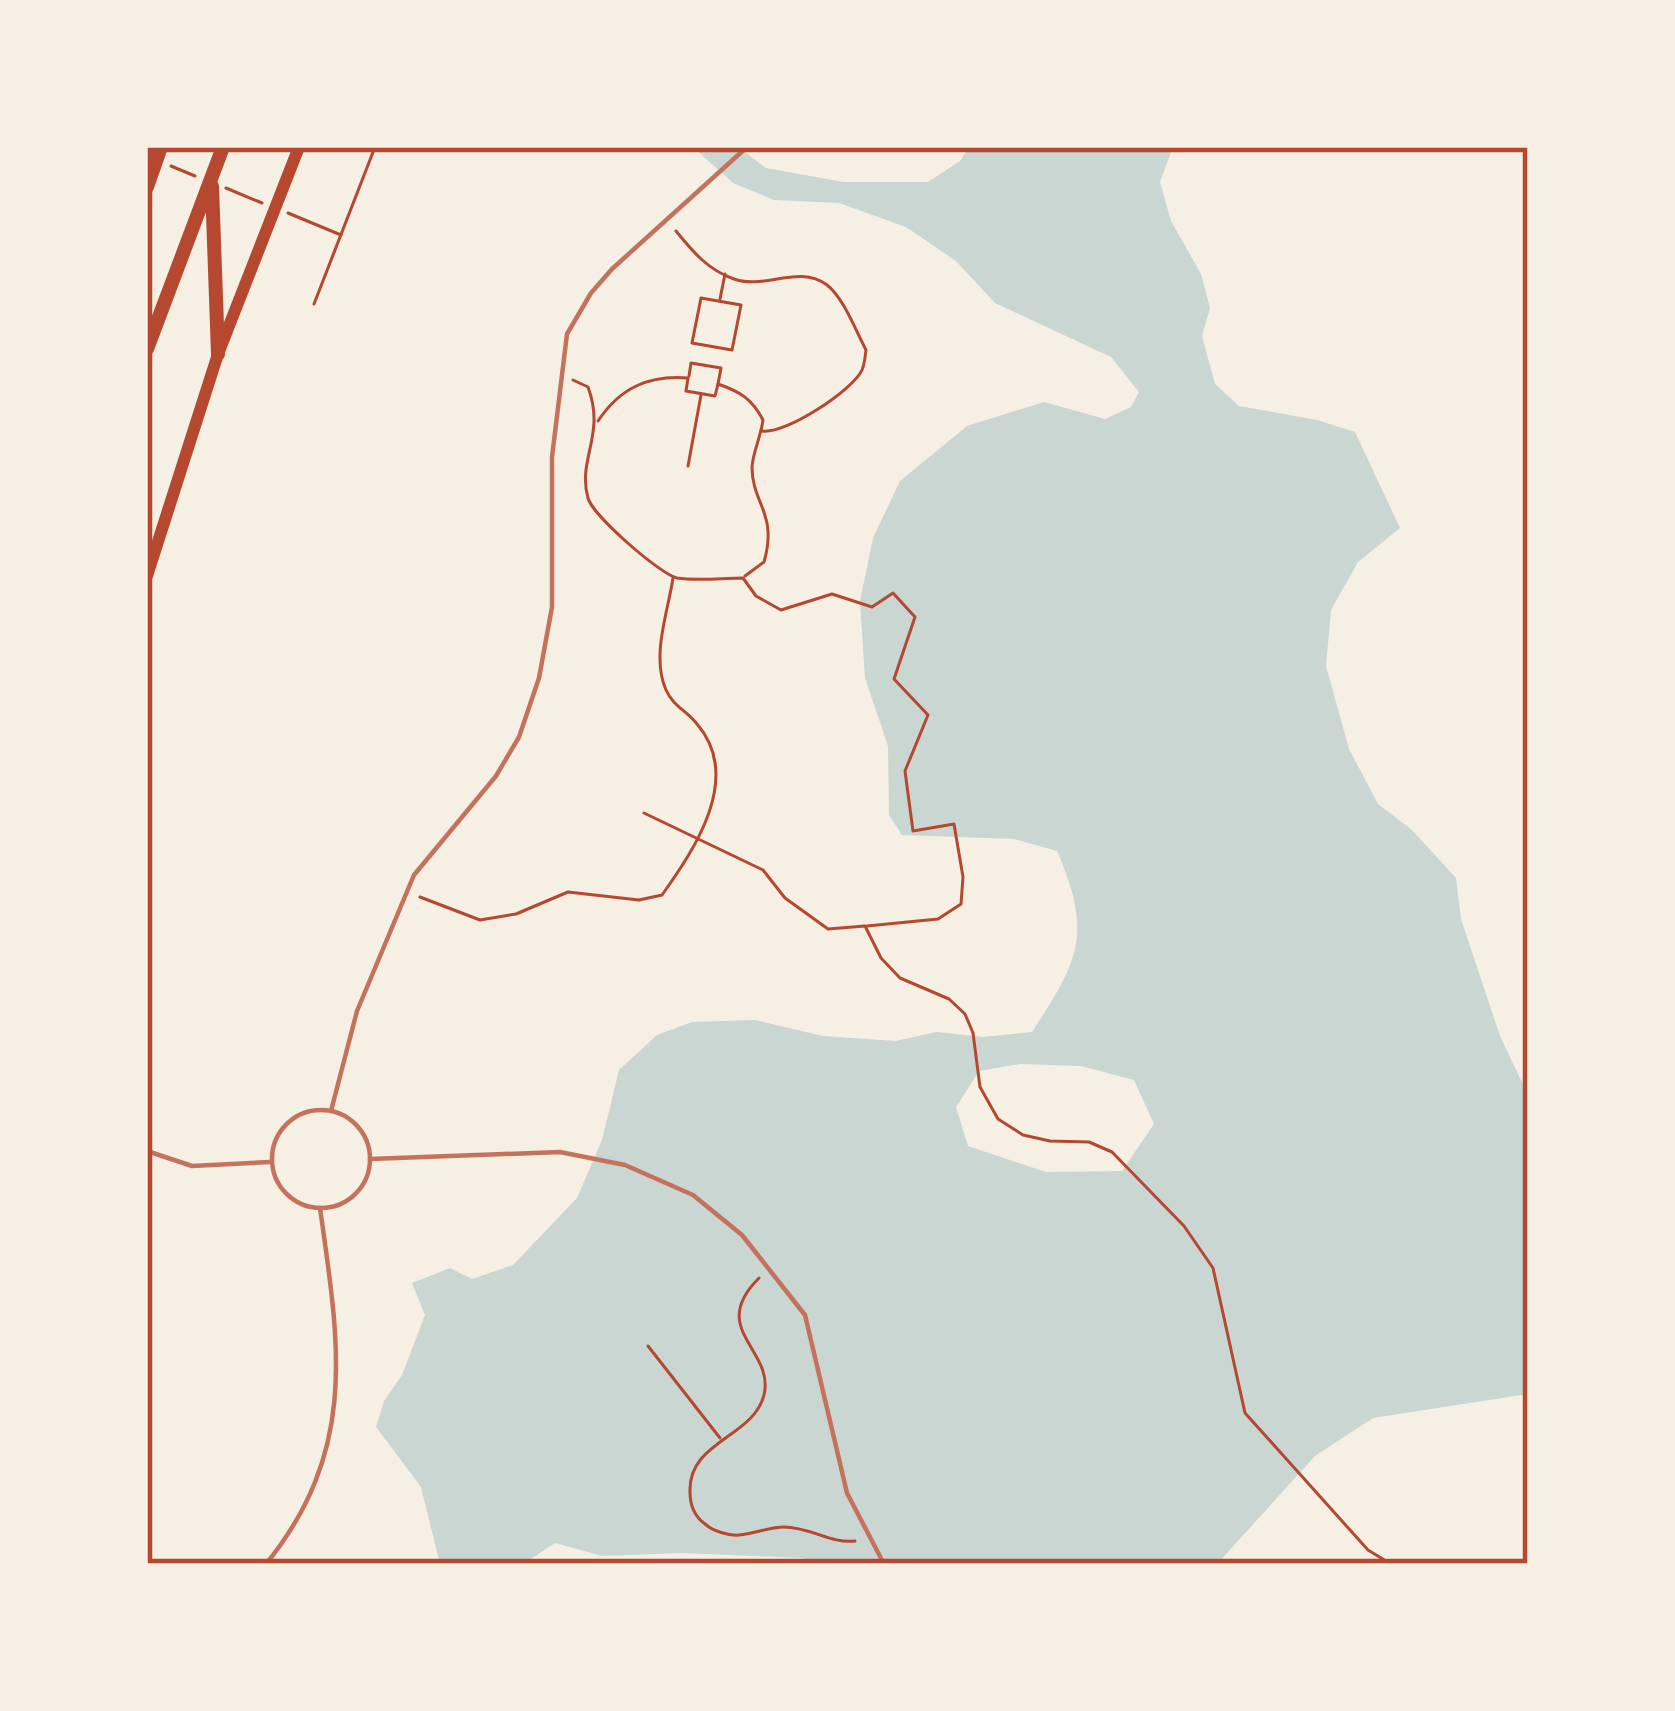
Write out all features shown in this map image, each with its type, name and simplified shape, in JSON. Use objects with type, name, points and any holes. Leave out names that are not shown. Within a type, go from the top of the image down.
[{"type":"highway","points":[[147,187],[161,147]]},
{"type":"highway","points":[[147,349],[223,147]]},
{"type":"highway","points":[[212,175],[218,354]]},
{"type":"main road","points":[[147,576],[218,354],[299,147]]},
{"type":"lane","points":[[331,1112],[357,1011],[414,875],[496,776],[519,737],[539,678],[552,607],[552,457],[567,334],[590,293],[747,147]]},
{"type":"lane","points":[[306,1112],[331,1112],[352,1121],[364,1133],[370,1159],[357,1194],[344,1204],[320,1208],[296,1202],[284,1192],[271,1162],[273,1146],[291,1119],[306,1112]]},
{"type":"lane","points":[[147,1151],[192,1166],[271,1162]]},
{"type":"lane","points":[[370,1159],[560,1152],[625,1165],[692,1195],[742,1235],[805,1315],[847,1493],[884,1564]]},
{"type":"lane","points":[[266,1564],[284,1542],[322,1473],[332,1420],[338,1370],[335,1316],[320,1208]]},
{"type":"path","points":[[314,304],[375,147]]},
{"type":"path","points":[[169,165],[341,235]]},
{"type":"path","points":[[667,221],[701,262],[736,280],[765,282],[802,275],[828,285],[866,350],[862,373],[797,425],[774,433],[762,431]]},
{"type":"path","points":[[720,301],[725,274]]},
{"type":"path","points":[[701,298],[720,301],[741,305],[732,350],[692,343],[701,298]]},
{"type":"path","points":[[691,363],[721,368],[715,396],[686,391],[688,378],[691,363]]},
{"type":"path","points":[[559,376],[588,387],[597,422]]},
{"type":"path","points":[[688,378],[632,385],[612,400],[597,422],[587,463],[587,499],[609,528],[673,578],[743,578],[764,562],[768,547],[770,528],[752,462],[763,420],[742,393],[718,384]]},
{"type":"path","points":[[688,466],[701,393]]},
{"type":"path","points":[[407,892],[480,920],[516,914],[568,892],[639,900],[662,895],[684,864],[718,779],[714,755],[697,724],[680,711],[664,687],[660,650],[673,578]]},
{"type":"path","points":[[644,813],[763,870],[785,898],[828,928],[938,920],[961,904],[954,824],[914,831],[905,771],[928,715],[893,679],[915,617],[893,592],[872,607],[832,594],[781,610],[756,596],[743,578]]},
{"type":"path","points":[[865,926],[881,958],[900,978],[949,999],[965,1014],[973,1033],[979,1079],[998,1119],[1023,1135],[1089,1142],[1112,1152],[1184,1226],[1213,1268],[1245,1413],[1368,1550],[1391,1564]]},
{"type":"path","points":[[768,1268],[750,1287],[738,1310],[741,1334],[759,1365],[764,1394],[754,1417],[720,1438],[701,1457],[689,1477],[690,1503],[710,1529],[737,1536],[780,1527],[808,1528],[841,1543],[869,1536]]},
{"type":"path","points":[[648,1346],[720,1438]]},
{"type":"shaded area","points":[[693,147],[738,147],[766,168],[843,182],[928,182],[960,161],[969,147],[1173,147],[1160,182],[1171,221],[1201,274],[1210,308],[1202,336],[1215,384],[1239,406],[1355,432],[1400,528],[1358,562],[1331,610],[1326,666],[1349,749],[1378,804],[1412,830],[1456,878],[1461,919],[1500,1036],[1528,1095],[1528,1394],[1373,1418],[1315,1456],[1217,1564],[833,1564],[802,1558],[682,1553],[602,1556],[555,1543],[523,1564],[440,1564],[421,1487],[376,1427],[425,1315],[412,1283],[450,1268],[472,1279],[513,1265],[577,1198],[602,1140],[619,1070],[657,1035],[692,1022],[755,1020],[823,1036],[896,1041],[936,1032],[983,1037],[1032,1032],[1061,985],[1076,946],[1075,904],[1057,851],[1014,839],[902,835],[889,815],[888,746],[865,678],[860,601],[873,538],[900,481],[967,426],[1044,402],[1105,419],[1131,407],[1139,392],[1111,357],[995,303],[956,261],[906,227],[839,203],[774,200],[733,183]],"holes":[[[1020,1064],[1081,1066],[1134,1080],[1154,1124],[1122,1171],[1046,1172],[968,1146],[956,1107],[979,1071]]]}]
